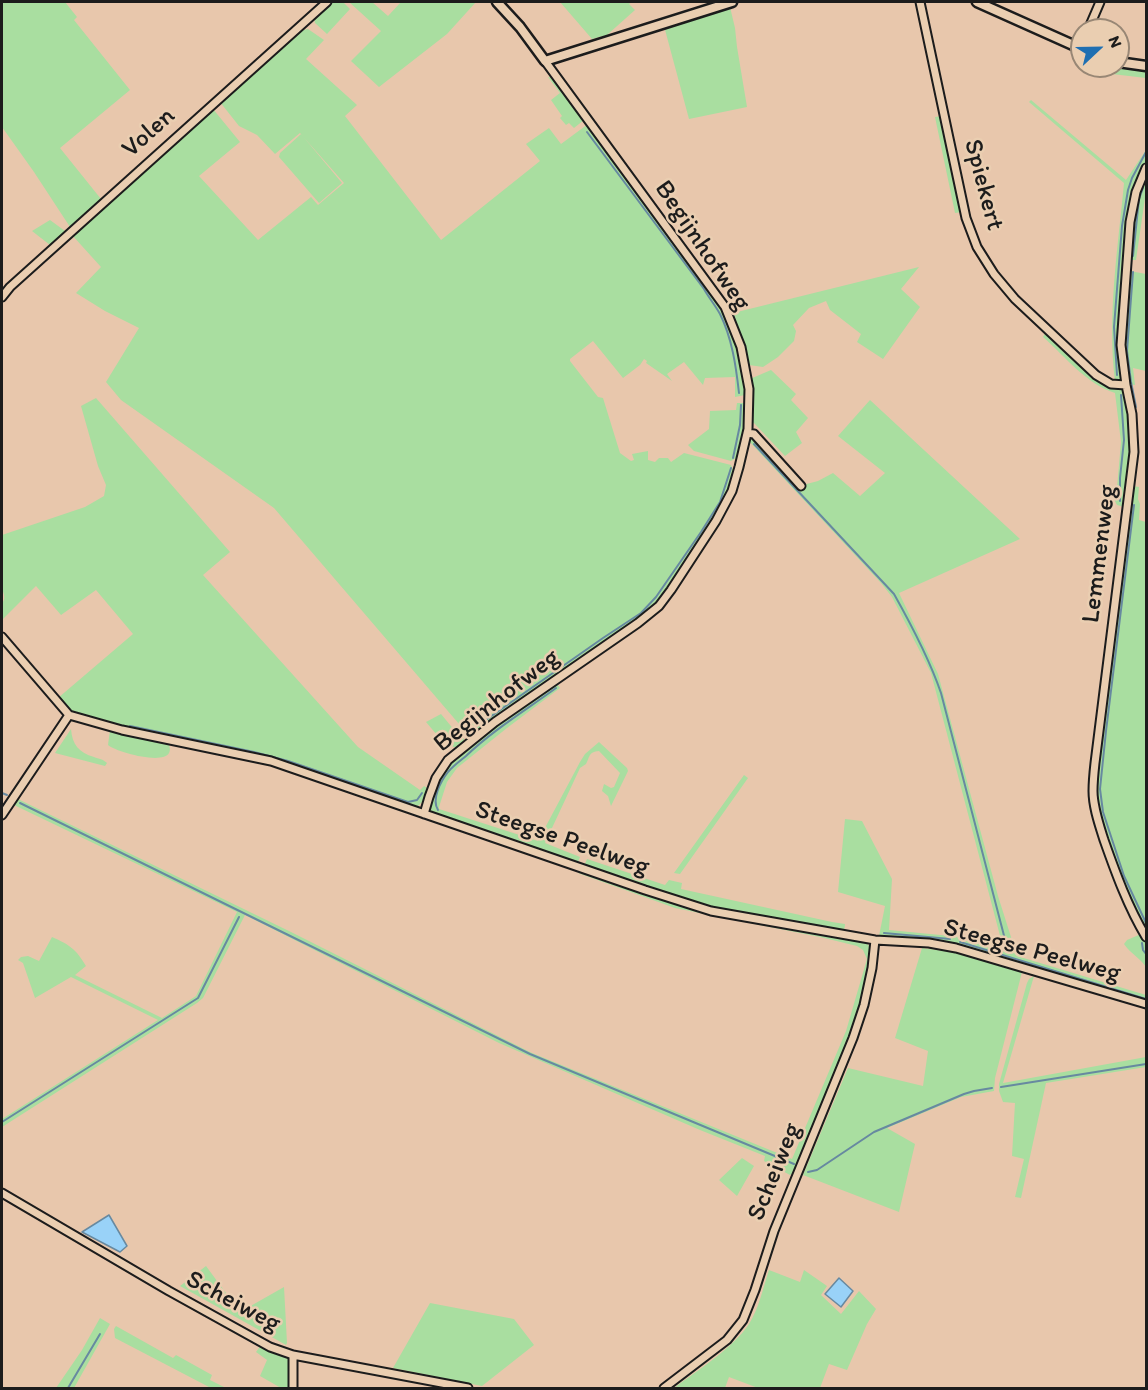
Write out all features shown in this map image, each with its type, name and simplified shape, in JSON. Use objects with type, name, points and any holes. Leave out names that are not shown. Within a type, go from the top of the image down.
[{"type":"street","name":"Volen","points":[[2,297],[10,287],[327,2]]},
{"type":"street","points":[[497,2],[520,27],[545,61],[732,2]]},
{"type":"street","name":"Spiekert","points":[[920,2],[966,218],[977,247],[994,274],[1015,299],[1088,367],[1104,381],[1126,385]]},
{"type":"street","points":[[977,2],[1070,42]]},
{"type":"street","points":[[1093,18],[1100,2]]},
{"type":"street","name":"Begijnhofweg","points":[[424,814],[436,778],[448,760],[495,722],[659,606],[716,521],[732,491],[747,433],[749,389],[741,347],[725,307],[545,61]]},
{"type":"street","points":[[1130,64],[1146,66]]},
{"type":"street","name":"Lemmenweg","points":[[1146,168],[1136,192],[1130,222],[1121,345],[1132,414],[1134,452],[1096,751],[1093,791],[1099,824],[1121,888],[1146,937]]},
{"type":"street","points":[[747,433],[754,434],[801,486]]},
{"type":"street","points":[[2,637],[69,715],[2,814]]},
{"type":"street","name":"Steegse Peelweg","points":[[69,715],[122,730],[271,761],[711,911],[875,940],[956,948],[1146,1004]]},
{"type":"street","name":"Scheiweg","points":[[664,1389],[727,1340],[743,1320],[774,1231],[853,1038],[864,1005],[875,940]]},
{"type":"street","name":"Scheiweg","points":[[2,1193],[270,1347],[293,1354],[468,1389]]},
{"type":"street","points":[[293,1354],[293,1389]]},
{"type":"green space","points":[[2,2],[65,2],[77,17],[74,20],[130,90],[60,148],[101,199],[70,227],[2,127]]},
{"type":"green space","points":[[330,2],[343,2],[350,9],[327,34],[315,23],[314,17]]},
{"type":"green space","points":[[349,2],[372,2],[388,16],[401,2],[476,2],[447,34],[379,87],[351,61],[381,31]]},
{"type":"green space","points":[[560,2],[632,2],[629,4],[635,10],[607,35],[592,39]]},
{"type":"green space","points":[[730,7],[747,107],[689,119],[664,26]]},
{"type":"green space","points":[[308,29],[324,40],[306,59],[357,105],[345,116],[441,240],[540,161],[526,144],[549,128],[561,144],[588,124],[705,283],[724,314],[737,346],[745,395],[735,397],[735,377],[705,378],[703,385],[684,362],[667,374],[672,381],[646,363],[644,359],[623,378],[593,341],[570,359],[598,397],[603,398],[620,453],[631,461],[634,460],[632,454],[648,451],[648,460],[655,462],[659,458],[668,458],[671,462],[684,453],[731,465],[734,472],[727,498],[684,568],[651,610],[471,738],[274,508],[121,400],[106,382],[139,328],[76,293],[101,267],[72,235],[172,142],[213,109],[240,142],[199,176],[258,240],[311,197],[318,205],[344,183],[300,133],[275,154],[257,135],[239,126],[220,102],[299,31]]},
{"type":"green space","points":[[1130,69],[1146,72],[1146,78],[1130,76]]},
{"type":"green space","points":[[548,77],[554,78],[584,120],[574,128],[569,123],[566,125],[560,118],[562,116],[551,100],[560,93]]},
{"type":"green space","points":[[1031,100],[1126,180],[1146,150],[1146,164],[1133,190],[1130,205],[1122,376],[1119,380],[1115,381],[1112,331],[1116,257],[1124,183],[1029,102]]},
{"type":"green space","points":[[942,116],[962,212],[955,213],[935,117]]},
{"type":"green space","points":[[301,134],[342,183],[319,203],[279,157],[280,153]]},
{"type":"green space","points":[[1142,184],[1146,184],[1146,191],[1136,260],[1131,260],[1136,204]]},
{"type":"green space","points":[[50,220],[65,231],[50,245],[32,231]]},
{"type":"green space","points":[[919,267],[901,289],[920,307],[883,359],[857,342],[861,334],[830,310],[826,301],[809,308],[793,325],[796,331],[794,341],[778,357],[763,367],[749,365],[733,313]]},
{"type":"green space","points":[[1130,271],[1146,274],[1146,371],[1133,368],[1135,385],[1128,384],[1125,350]]},
{"type":"green space","points":[[1046,332],[1126,393],[1130,452],[1124,507],[1117,505],[1114,499],[1121,442],[1115,393],[1095,383],[1077,369],[1043,337]]},
{"type":"green space","points":[[771,370],[796,394],[791,400],[808,418],[796,432],[802,443],[785,456],[751,422],[750,379]]},
{"type":"green space","points":[[96,398],[230,552],[203,575],[358,747],[420,790],[424,786],[429,789],[418,806],[245,752],[116,725],[74,713],[58,698],[133,634],[96,590],[61,615],[36,586],[2,620],[4,595],[2,535],[85,507],[104,496],[106,485],[98,466],[81,406]]},
{"type":"green space","points":[[870,400],[1020,539],[899,593],[938,674],[998,896],[1017,956],[1146,995],[1146,1003],[946,943],[879,936],[885,906],[838,892],[845,819],[862,821],[892,879],[889,930],[961,937],[1004,951],[931,673],[892,597],[881,583],[747,439],[755,437],[799,486],[818,481],[833,473],[860,496],[885,473],[838,436]]},
{"type":"green space","points":[[737,403],[745,403],[744,431],[738,457],[731,461],[694,451],[688,445],[709,429],[710,411],[736,410]]},
{"type":"green space","points":[[1133,486],[1139,487],[1139,520],[1146,522],[1146,931],[1136,915],[1110,853],[1096,804],[1097,765]]},
{"type":"green space","points":[[556,683],[560,688],[457,768],[447,782],[439,809],[538,841],[580,762],[585,754],[599,742],[628,771],[611,806],[608,796],[602,791],[604,784],[611,788],[614,787],[620,773],[599,751],[591,754],[586,764],[580,768],[545,843],[580,857],[575,863],[434,815],[430,811],[430,797],[440,777],[451,763]]},
{"type":"green space","points":[[441,714],[460,737],[463,736],[464,740],[456,747],[443,742],[426,722]]},
{"type":"green space","points":[[71,729],[77,747],[84,753],[107,763],[105,766],[55,753]]},
{"type":"green space","points":[[110,730],[169,743],[170,752],[158,758],[149,758],[120,751],[108,745]]},
{"type":"green space","points":[[744,775],[748,778],[680,874],[674,873]]},
{"type":"green space","points":[[18,799],[532,1053],[792,1159],[846,1031],[867,959],[863,950],[857,946],[820,937],[675,908],[578,873],[584,872],[665,900],[757,921],[857,939],[868,944],[871,952],[865,994],[850,1038],[794,1173],[790,1175],[764,1161],[765,1156],[499,1043],[245,915],[203,998],[2,1127],[2,1119],[158,1020],[71,977],[35,998],[23,963],[18,960],[21,957],[28,956],[39,961],[52,937],[72,948],[86,966],[75,975],[162,1018],[196,996],[237,912],[14,805]]},
{"type":"green space","points":[[587,859],[665,885],[669,880],[682,883],[681,889],[845,924],[844,932],[691,904],[584,866]]},
{"type":"green space","points":[[1141,934],[1146,943],[1146,967],[1124,944],[1127,940]]},
{"type":"green space","points":[[922,948],[953,952],[1022,972],[995,1078],[994,1091],[961,1097],[887,1128],[915,1144],[899,1212],[803,1175],[848,1068],[923,1086],[928,1051],[895,1038]]},
{"type":"green space","points":[[1034,976],[1003,1083],[1146,1057],[1146,1067],[1046,1083],[1021,1198],[1015,1197],[1024,1159],[1012,1156],[1015,1103],[1003,1102],[999,1084],[1027,983]]},
{"type":"green space","points":[[742,1158],[754,1166],[737,1196],[719,1180]]},
{"type":"green space","points":[[206,1266],[240,1312],[284,1287],[286,1345],[180,1286]]},
{"type":"green space","points":[[769,1270],[800,1282],[804,1270],[827,1286],[821,1295],[841,1314],[859,1291],[876,1309],[847,1370],[829,1364],[820,1388],[758,1388],[729,1377],[725,1388],[674,1388],[734,1342],[742,1333],[756,1311]]},
{"type":"green space","points":[[430,1303],[514,1319],[534,1345],[482,1386],[393,1368]]},
{"type":"green space","points":[[100,1318],[110,1324],[74,1388],[56,1388],[82,1350]]},
{"type":"green space","points":[[116,1326],[173,1358],[176,1355],[212,1375],[210,1380],[226,1388],[209,1387],[115,1338]]},
{"type":"green space","points":[[261,1345],[289,1359],[289,1388],[281,1388],[260,1376],[267,1360],[256,1352]]},
{"type":"water","points":[[109,1215],[127,1246],[120,1252],[82,1232]]},
{"type":"water","points":[[839,1278],[853,1291],[841,1307],[825,1294]]},
{"type":"waterway","points":[[587,132],[704,289],[720,314],[735,362],[739,393]]},
{"type":"waterway","points":[[1117,375],[1114,327],[1122,226],[1128,190],[1146,152]]},
{"type":"waterway","points":[[1133,256],[1139,199],[1143,188]]},
{"type":"waterway","points":[[1133,272],[1127,351],[1136,407]]},
{"type":"waterway","points":[[1120,501],[1124,440],[1121,395]]},
{"type":"waterway","points":[[733,458],[740,425],[741,405]]},
{"type":"waterway","points":[[754,444],[894,594],[920,642],[941,693],[1008,951]]},
{"type":"waterway","points":[[470,731],[641,613],[656,597],[720,502],[731,468]]},
{"type":"waterway","points":[[1134,505],[1100,789],[1103,812],[1124,876],[1146,923]]},
{"type":"waterway","points":[[438,810],[436,806],[438,790],[450,770],[498,729],[556,688]]},
{"type":"waterway","points":[[130,726],[288,761],[408,802],[417,800],[422,793]]},
{"type":"waterway","points":[[2,793],[7,795]]},
{"type":"waterway","points":[[20,803],[530,1054],[794,1164]]},
{"type":"waterway","points":[[2,1122],[198,998],[239,917]]},
{"type":"waterway","points":[[884,933],[950,939]]},
{"type":"waterway","points":[[960,942],[1146,999]]},
{"type":"waterway","points":[[1142,943],[1146,954]]},
{"type":"waterway","points":[[1001,1087],[1146,1064]]},
{"type":"waterway","points":[[808,1172],[817,1170],[874,1132],[964,1094],[992,1088]]},
{"type":"waterway","points":[[68,1388],[100,1334]]}]
